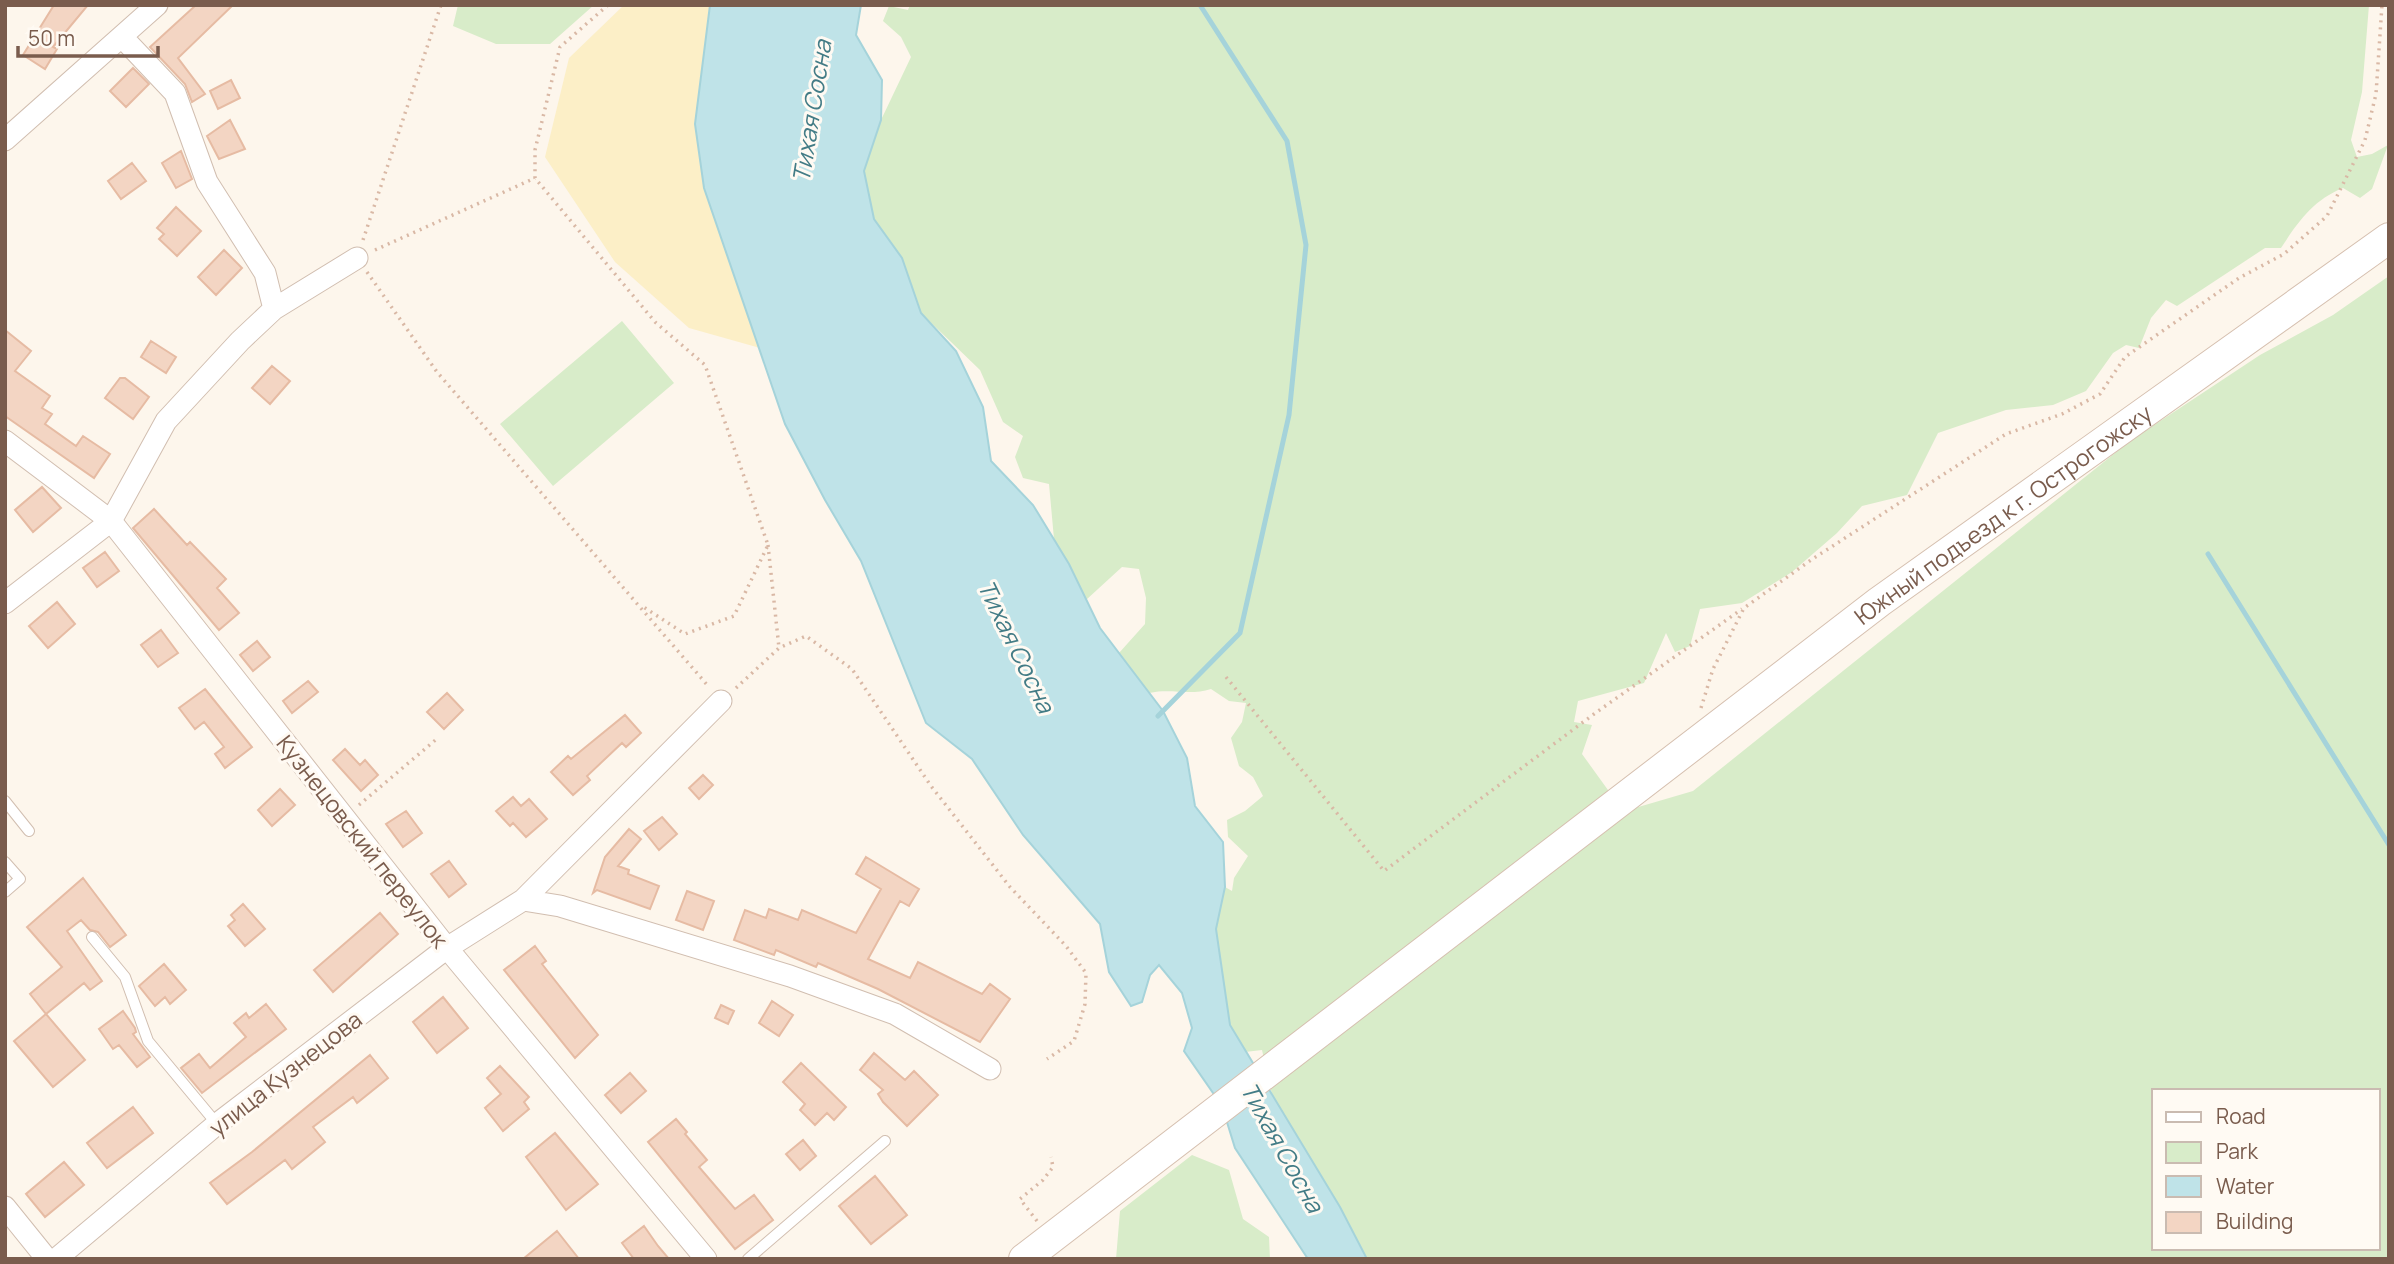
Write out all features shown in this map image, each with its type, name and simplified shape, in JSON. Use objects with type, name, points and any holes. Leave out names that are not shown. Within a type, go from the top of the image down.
[{"type":"main road","name":"Южный подъезд к г. Острогожску","points":[[1024,1259],[1048,1229],[1890,594],[2389,238]]},
{"type":"street","points":[[5,140],[157,5]]},
{"type":"street","points":[[123,38],[175,93],[207,182],[265,273],[274,309]]},
{"type":"street","points":[[5,603],[111,521],[166,421],[240,341],[274,309],[357,258]]},
{"type":"street","name":"Кузнецовский переулок","points":[[5,441],[111,521],[447,948],[706,1259]]},
{"type":"street","name":"улица Кузнецова","points":[[56,1259],[217,1124],[447,948],[523,900],[721,701]]},
{"type":"street","points":[[523,900],[560,906],[790,976],[895,1014],[990,1069]]},
{"type":"street","points":[[5,1208],[47,1259]]},
{"type":"lane","points":[[5,801],[29,831]]},
{"type":"lane","points":[[5,862],[20,879],[5,892]]},
{"type":"lane","points":[[92,937],[125,977],[148,1041],[217,1124]]},
{"type":"lane","points":[[748,1259],[886,1141]]},
{"type":"path","points":[[357,258],[441,5]]},
{"type":"path","points":[[608,5],[560,47],[535,150],[536,178],[655,322],[705,365],[768,545],[779,648]]},
{"type":"path","points":[[1226,677],[1384,871],[1594,714],[1811,561],[2006,434],[2062,414],[2100,394],[2125,357],[2239,278],[2284,254],[2327,216],[2365,139],[2376,94],[2382,5]]},
{"type":"path","points":[[357,258],[536,178]]},
{"type":"path","points":[[357,258],[437,372],[721,701],[779,648],[806,636],[852,669],[931,786],[1010,887],[1066,946],[1086,973],[1085,1004],[1074,1041],[1048,1059]]},
{"type":"path","points":[[636,602],[685,634],[734,616],[768,545]]},
{"type":"path","points":[[1689,747],[1713,669],[1744,608]]},
{"type":"path","points":[[344,818],[439,737]]},
{"type":"path","points":[[1048,1229],[1020,1199],[1043,1180],[1053,1167],[1051,1157]]},
{"type":"green space","points":[[458,5],[594,5],[550,44],[496,44],[453,26]]},
{"type":"green space","points":[[910,5],[2369,5],[2362,92],[2351,140],[2357,157],[2372,154],[2388,145],[2372,189],[2360,198],[2343,188],[2332,193],[2307,213],[2281,248],[2265,248],[2177,306],[2166,300],[2151,318],[2139,348],[2126,345],[2113,353],[2086,391],[2053,405],[2006,410],[1938,433],[1907,495],[1862,506],[1837,533],[1792,572],[1742,603],[1700,609],[1690,646],[1675,652],[1666,633],[1644,683],[1578,701],[1574,722],[1592,725],[1582,754],[1626,815],[1635,808],[1693,791],[2130,441],[2260,355],[2333,315],[2389,276],[2389,1259],[1367,1259],[1340,1207],[1273,1099],[1262,1050],[1245,1052],[1230,1025],[1216,929],[1225,887],[1232,891],[1234,878],[1248,856],[1228,837],[1227,820],[1245,811],[1263,796],[1253,777],[1239,766],[1231,738],[1242,722],[1246,703],[1229,701],[1211,689],[1149,693],[1119,653],[1145,624],[1146,598],[1139,569],[1122,567],[1086,600],[1054,539],[1049,484],[1023,478],[1015,457],[1023,436],[1003,422],[980,370],[921,313],[902,258],[874,219],[864,171],[881,120],[911,57],[901,37],[883,21],[889,6],[908,10]]},
{"type":"green space","points":[[622,321],[674,383],[553,486],[500,424]]},
{"type":"green space","points":[[1192,1155],[1229,1170],[1243,1219],[1269,1237],[1270,1259],[1116,1259],[1120,1211]]},
{"type":"sand","points":[[624,5],[710,5],[695,124],[704,188],[760,348],[689,328],[615,262],[545,157],[569,58]]},
{"type":"water","name":"Тихая Сосна","points":[[710,5],[861,5],[856,35],[882,80],[881,120],[864,171],[874,219],[902,258],[921,313],[956,351],[983,407],[991,461],[1033,505],[1069,564],[1100,628],[1163,711],[1187,758],[1195,806],[1223,842],[1225,887],[1216,929],[1230,1025],[1340,1207],[1367,1259],[1308,1259],[1235,1148],[1222,1106],[1184,1051],[1192,1028],[1182,993],[1159,965],[1150,975],[1142,1002],[1131,1006],[1109,972],[1100,924],[1023,835],[972,759],[926,723],[861,561],[785,424],[704,188],[695,124]]},
{"type":"building","points":[[54,5],[88,5],[53,47],[57,49],[45,69],[23,55]]},
{"type":"building","points":[[196,5],[233,5],[178,58],[205,94],[192,102],[185,84],[150,47]]},
{"type":"building","points":[[133,68],[149,84],[126,107],[110,91]]},
{"type":"building","points":[[231,80],[240,98],[218,109],[210,91]]},
{"type":"building","points":[[230,120],[245,149],[219,159],[207,136]]},
{"type":"building","points":[[181,151],[192,179],[176,188],[162,163]]},
{"type":"building","points":[[132,163],[146,181],[121,199],[108,181]]},
{"type":"building","points":[[176,207],[201,231],[177,256],[159,239],[164,234],[157,228]]},
{"type":"building","points":[[224,250],[242,268],[216,295],[198,277]]},
{"type":"building","points":[[5,330],[31,351],[15,371],[50,396],[42,408],[52,414],[45,424],[76,446],[83,436],[110,454],[94,478],[5,416]]},
{"type":"building","points":[[151,341],[176,357],[166,373],[141,357]]},
{"type":"building","points":[[272,366],[290,381],[270,404],[252,388]]},
{"type":"building","points":[[120,378],[125,378],[149,397],[133,419],[105,398]]},
{"type":"building","points":[[42,487],[61,508],[33,532],[15,510]]},
{"type":"building","points":[[154,509],[187,545],[190,542],[226,579],[217,588],[239,613],[219,630],[133,528]]},
{"type":"building","points":[[105,552],[119,571],[97,587],[83,568]]},
{"type":"building","points":[[57,602],[75,624],[48,648],[29,626]]},
{"type":"building","points":[[161,630],[178,653],[158,667],[141,645]]},
{"type":"building","points":[[257,641],[270,657],[253,671],[240,655]]},
{"type":"building","points":[[308,681],[318,692],[292,713],[283,701]]},
{"type":"building","points":[[205,689],[252,747],[225,768],[215,754],[224,747],[204,722],[195,729],[179,708]]},
{"type":"building","points":[[447,693],[463,710],[444,729],[427,712]]},
{"type":"building","points":[[625,715],[641,733],[626,747],[622,743],[587,776],[590,780],[573,795],[551,772],[568,756],[571,759]]},
{"type":"building","points":[[345,749],[360,765],[365,760],[378,775],[361,791],[333,760]]},
{"type":"building","points":[[703,775],[713,785],[699,799],[689,788]]},
{"type":"building","points":[[280,789],[295,805],[272,826],[258,810]]},
{"type":"building","points":[[513,797],[521,806],[529,799],[547,819],[526,837],[513,823],[510,826],[496,811]]},
{"type":"building","points":[[406,811],[422,833],[403,847],[386,824]]},
{"type":"building","points":[[662,817],[677,834],[659,850],[644,831]]},
{"type":"building","points":[[629,829],[641,839],[618,866],[629,870],[628,874],[659,886],[650,909],[597,890],[593,893],[605,857]]},
{"type":"building","points":[[866,857],[919,889],[909,906],[900,901],[868,959],[910,978],[918,962],[982,994],[990,984],[1010,999],[980,1042],[878,989],[818,963],[816,967],[776,950],[774,955],[734,940],[745,910],[766,918],[769,909],[798,920],[802,910],[856,933],[881,889],[856,874]]},
{"type":"building","points":[[449,861],[466,884],[449,897],[431,874]]},
{"type":"building","points":[[83,878],[126,935],[110,947],[98,932],[90,930],[81,920],[67,931],[102,981],[90,990],[84,983],[46,1014],[30,994],[62,967],[27,927]]},
{"type":"building","points":[[687,891],[714,901],[703,930],[676,920]]},
{"type":"building","points":[[243,904],[265,929],[245,946],[228,926],[235,920],[231,915]]},
{"type":"building","points":[[380,913],[398,934],[333,992],[314,970]]},
{"type":"building","points":[[535,946],[546,961],[542,964],[598,1035],[575,1058],[504,970]]},
{"type":"building","points":[[164,964],[186,990],[170,1004],[165,997],[155,1006],[139,986]]},
{"type":"building","points":[[443,997],[468,1028],[437,1053],[413,1022]]},
{"type":"building","points":[[772,1001],[793,1015],[779,1036],[759,1023]]},
{"type":"building","points":[[266,1004],[286,1029],[202,1093],[181,1068],[199,1054],[210,1068],[246,1037],[234,1023],[246,1013],[249,1018]]},
{"type":"building","points":[[721,1005],[734,1011],[728,1024],[715,1018]]},
{"type":"building","points":[[123,1011],[135,1028],[136,1032],[133,1034],[150,1057],[137,1067],[119,1045],[113,1049],[99,1029]]},
{"type":"building","points":[[46,1014],[85,1060],[53,1087],[14,1041]]},
{"type":"building","points":[[874,1053],[905,1080],[914,1071],[938,1095],[907,1126],[883,1102],[878,1094],[883,1090],[860,1070]]},
{"type":"building","points":[[370,1055],[388,1078],[357,1103],[353,1097],[313,1127],[325,1142],[292,1169],[285,1160],[227,1204],[210,1183]]},
{"type":"building","points":[[801,1063],[846,1107],[834,1120],[827,1113],[815,1125],[800,1110],[805,1104],[783,1082]]},
{"type":"building","points":[[500,1066],[529,1097],[524,1102],[529,1109],[503,1131],[485,1108],[501,1094],[487,1078]]},
{"type":"building","points":[[630,1073],[646,1091],[621,1113],[605,1095]]},
{"type":"building","points":[[133,1107],[153,1133],[107,1168],[87,1143]]},
{"type":"building","points":[[676,1119],[707,1160],[699,1167],[735,1209],[754,1195],[773,1220],[735,1249],[648,1142]]},
{"type":"building","points":[[555,1133],[598,1184],[566,1210],[526,1157]]},
{"type":"building","points":[[803,1140],[816,1156],[800,1170],[786,1154]]},
{"type":"building","points":[[64,1162],[84,1185],[45,1217],[26,1194]]},
{"type":"building","points":[[875,1176],[907,1215],[871,1244],[839,1206]]},
{"type":"building","points":[[644,1226],[669,1259],[634,1259],[622,1243]]},
{"type":"building","points":[[557,1231],[579,1259],[523,1259]]},
{"type":"waterway","points":[[1158,716],[1240,633],[1289,415],[1306,245],[1287,141],[1200,5]]},
{"type":"waterway","points":[[2208,554],[2389,845]]}]
